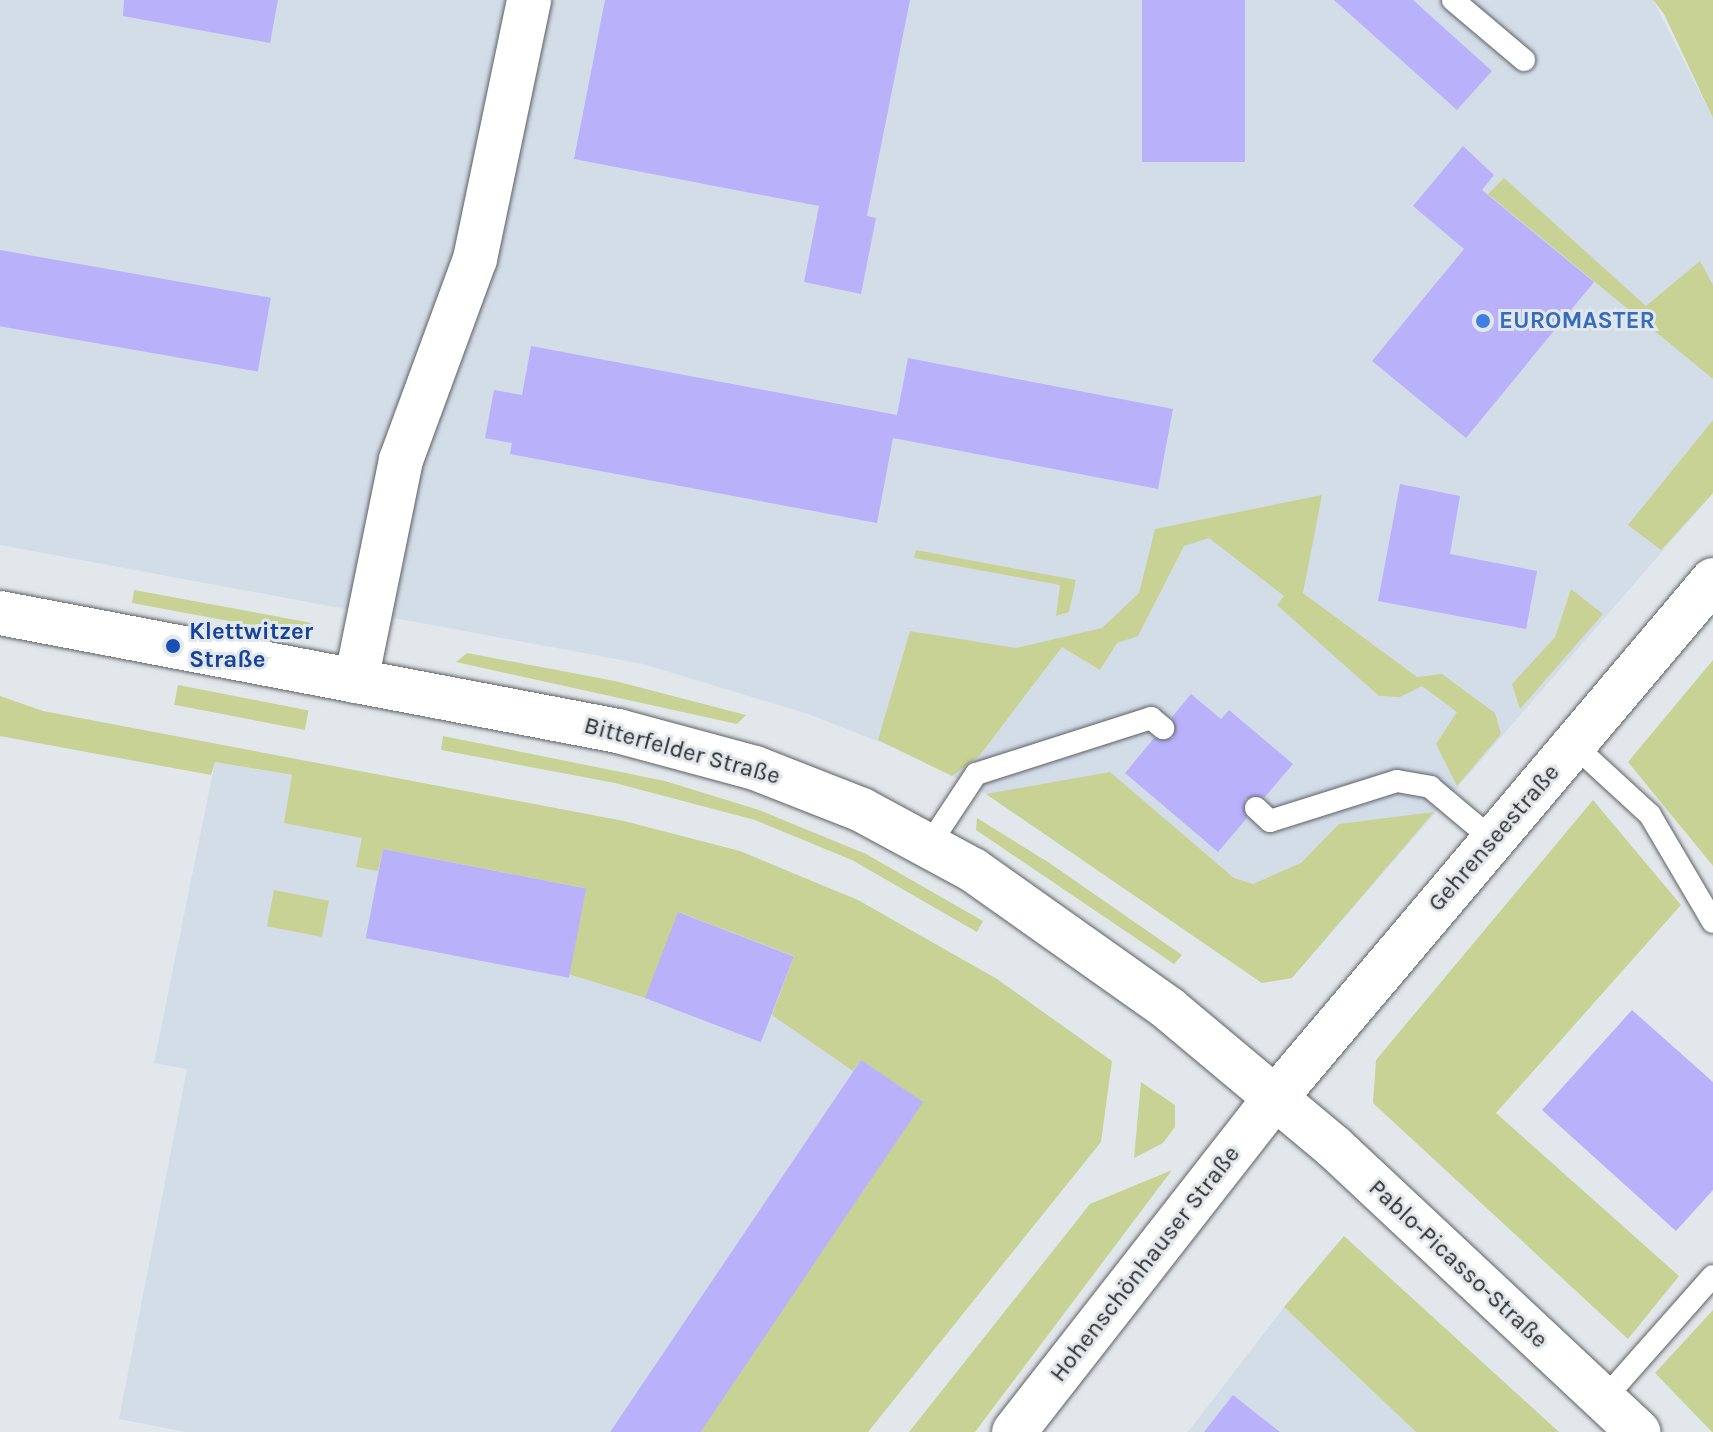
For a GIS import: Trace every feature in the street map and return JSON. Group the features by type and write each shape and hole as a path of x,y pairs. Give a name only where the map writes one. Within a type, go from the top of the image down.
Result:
{"main road":[{"path":"356,681 401,460 475,259 529,0"},
{"name":"Gehrenseestraße","path":"1276,1097 1713,580"},
{"name":"Bitterfelder Straße","path":"0,613 356,681 704,753 836,798 929,845 1169,1009 1276,1097"},
{"name":"Pablo-Picasso-Straße","path":"1276,1097 1639,1432"},
{"name":"Hohenschönhauser Straße","path":"1014,1432 1276,1097"}],"lane":[{"path":"1453,0 1524,60"},
{"path":"929,845 976,774 1151,718 1163,728"},
{"path":"1574,745 1650,815 1713,922"},
{"path":"1256,808 1270,821 1397,781 1430,787 1492,839"},
{"path":"1604,1399 1713,1276"}],"shaded area":[{"path":"0,0 1653,0 1713,118 1713,493 1292,978 1262,983 986,794 916,756 808,714 643,664 0,545"},
{"path":"215,762 626,834 898,971 947,1098 768,1432 186,1432 119,1419 187,1069 154,1063"},
{"path":"1284,1307 1416,1432 1188,1432"}],"green space":[{"path":"1653,0 1713,0 1713,118 1664,14"},
{"path":"1504,178 1646,306 1700,261 1713,285 1713,379 1488,194"},
{"path":"1713,420 1713,493 1661,550 1628,525"},
{"path":"1322,495 1303,593 1417,677 1442,674 1495,713 1501,734 1457,786 1436,744 1457,712 1422,686 1400,697 1379,696 1277,605 1284,596 1209,538 1184,546 1138,636 1117,643 1100,670 1062,647 980,755 952,776 878,740 910,631 1016,648 1102,628 1139,593 1155,529"},
{"path":"916,550 1076,580 1069,612 1056,616 1060,585 914,558"},
{"path":"1571,589 1603,614 1520,709 1512,684 1555,637"},
{"path":"134,590 315,625 283,631 132,603"},
{"path":"467,653 615,681 746,715 737,724 456,662"},
{"path":"1713,660 1713,866 1628,762"},
{"path":"178,685 309,710 305,730 174,705"},
{"path":"0,696 43,711 624,821 740,851 858,900 997,979 1112,1061 1101,1142 868,1432 695,1432 922,1103 861,1060 853,1071 772,1015 794,956 679,912 646,998 568,974 585,888 383,849 378,871 356,867 362,838 284,823 292,775 215,762 211,775 0,736"},
{"path":"443,736 665,781 759,810 866,854 983,921 977,932 852,860 755,820 615,783 441,750"},
{"path":"1110,772 1234,878 1253,884 1301,863 1339,824 1434,812 1292,978 1262,983 986,794"},
{"path":"1593,800 1681,905 1496,1113 1679,1276 1628,1339 1373,1103 1376,1060"},
{"path":"977,818 1048,862 1182,955 1174,964 976,830"},
{"path":"274,890 329,901 322,937 267,926"},
{"path":"1141,1082 1175,1105 1175,1127 1163,1143 1134,1158"},
{"path":"1172,1170 975,1432 909,1432 1090,1204"},
{"path":"1344,1236 1559,1432 1416,1432 1284,1307"},
{"path":"1713,1310 1713,1432 1712,1432 1655,1373"}],"building":[{"path":"124,0 278,0 270,43 123,16"},
{"path":"605,0 910,0 867,216 876,218 861,294 804,282 819,206 574,159"},
{"path":"1142,0 1245,0 1245,162 1142,162"},
{"path":"1334,0 1413,0 1492,71 1457,110"},
{"name":"EUROMASTER","path":"1463,146 1494,175 1482,190 1594,282 1466,438 1372,361 1464,249 1413,206"},
{"path":"0,250 271,298 258,372 0,326"},
{"path":"531,346 897,415 908,358 1173,409 1158,489 893,438 877,523 510,454 512,443 485,438 494,390 522,395"},
{"path":"1400,484 1460,496 1450,554 1537,571 1526,629 1378,601"},
{"path":"1191,694 1221,719 1229,710 1293,764 1265,797 1245,799 1247,818 1218,852 1125,773 1154,738 1173,738 1172,717"},
{"path":"383,849 586,888 569,978 366,938"},
{"path":"678,912 794,956 761,1042 645,998"},
{"path":"1632,1010 1713,1082 1713,1190 1676,1231 1542,1110"},
{"path":"861,1060 923,1102 701,1432 610,1432"},
{"path":"1233,1395 1280,1432 1204,1432"}],"place":[{"name":"EUROMASTER","path":"1483,321"},
{"name":"Klettwitzer Straße","path":"173,646"}]}
